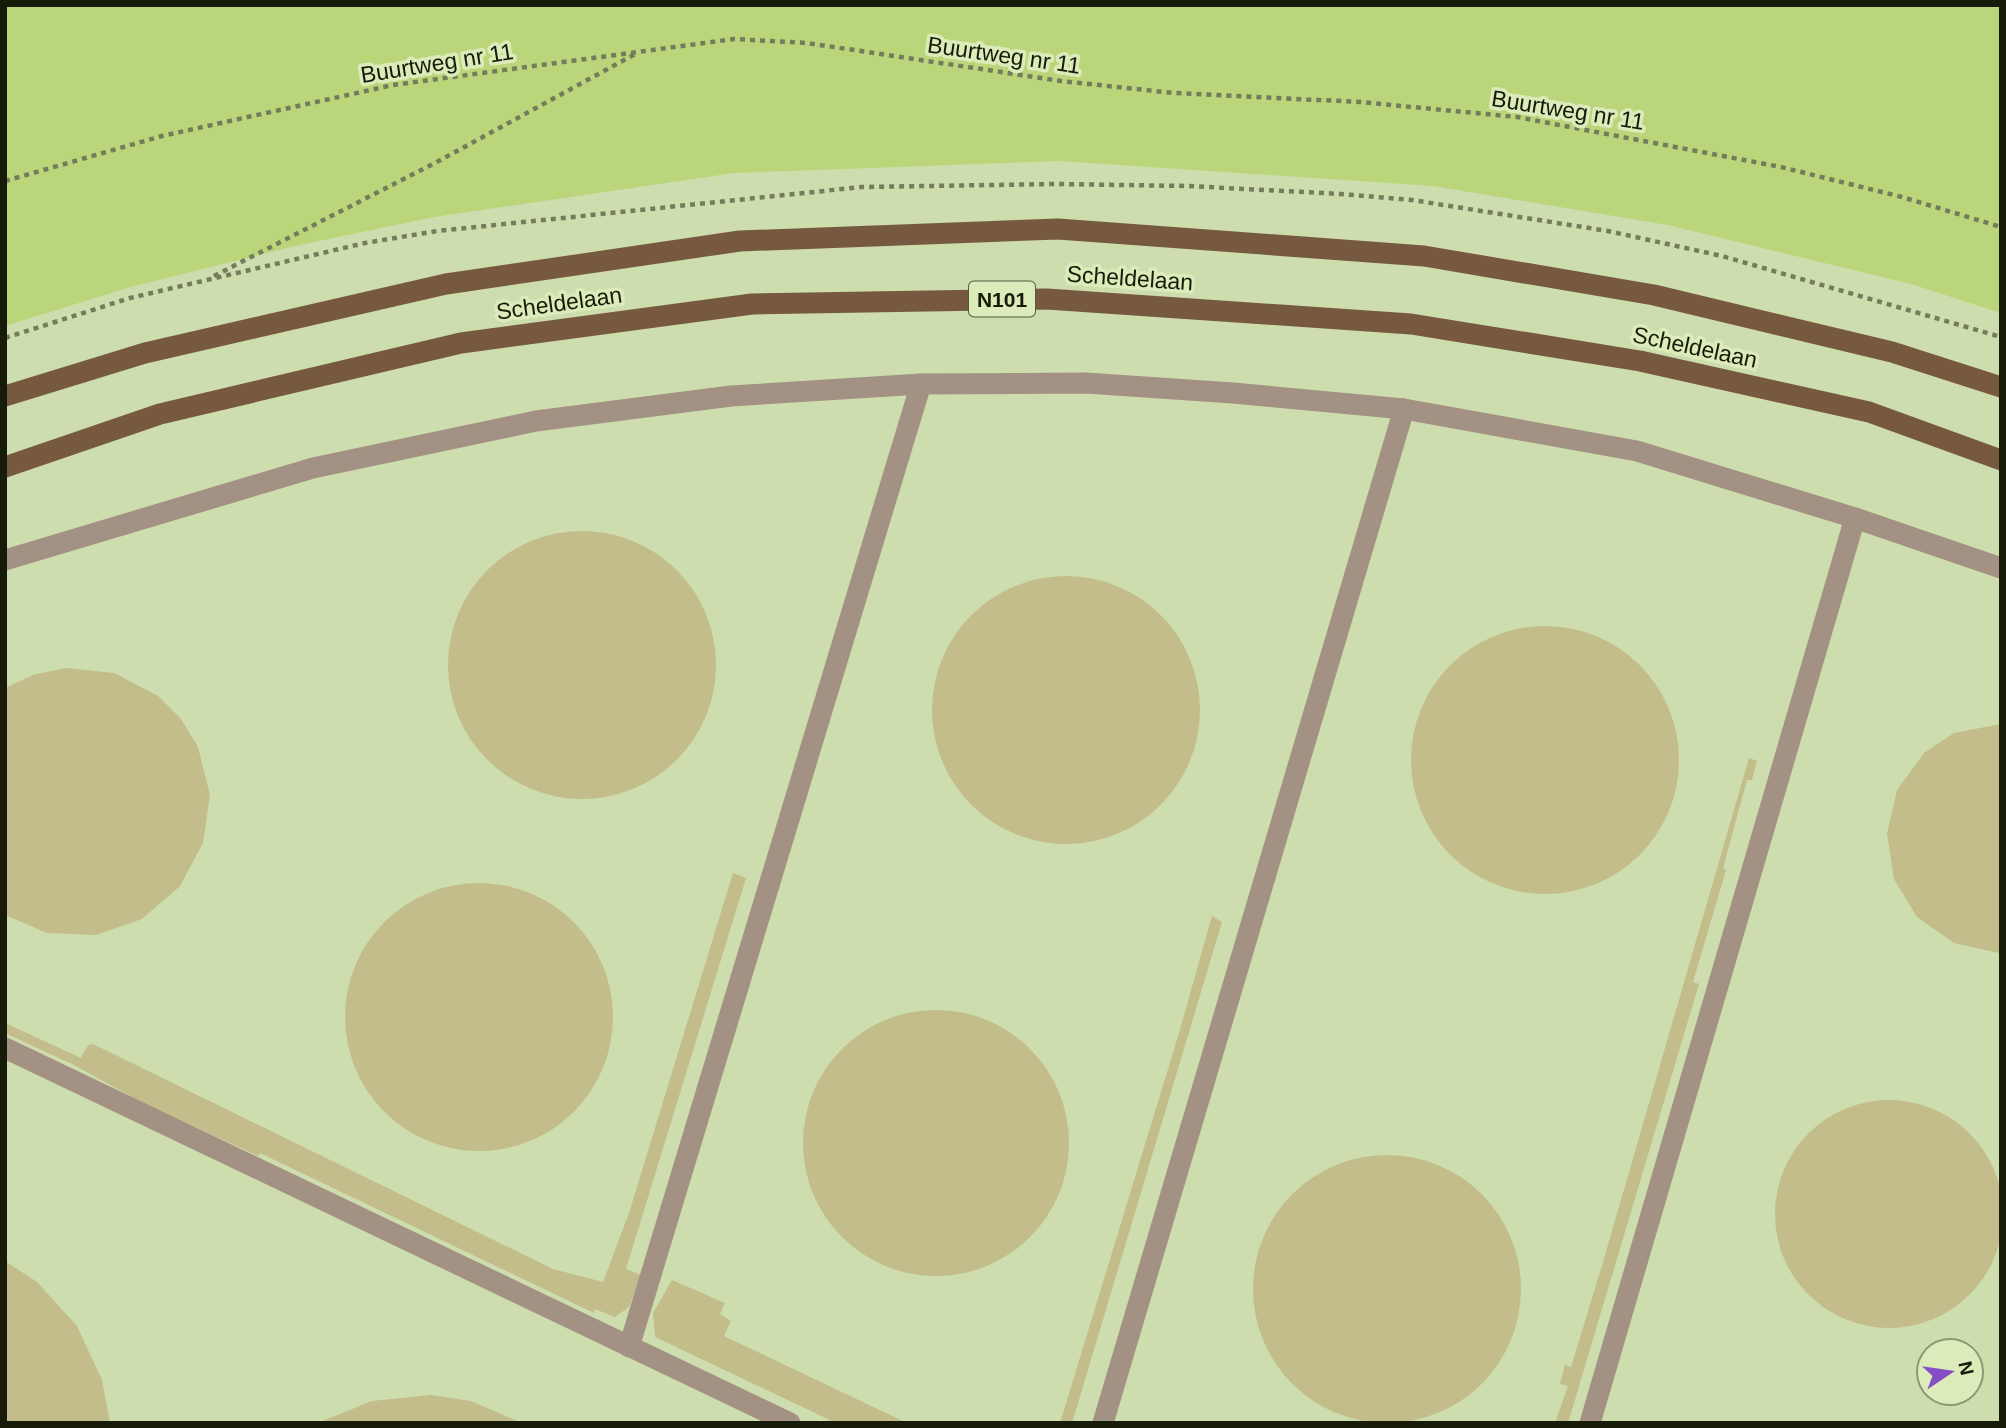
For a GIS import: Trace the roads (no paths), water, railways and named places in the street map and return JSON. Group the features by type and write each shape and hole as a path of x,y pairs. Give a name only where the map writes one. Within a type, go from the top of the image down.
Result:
{"main road":[{"name":"Scheldelaan","path":"5,397 145,354 446,284 740,242 1058,229 1424,256 1627,290 1892,352 2001,387"},
{"name":"Scheldelaan","path":"5,467 160,414 461,343 752,304 1046,299 1410,324 1640,361 1869,412 2001,460"}],"lane":[{"path":"5,560 313,468 536,421 730,396 921,384 1086,383 1404,409 1637,451 1855,518 2001,568"},
{"path":"629,1347 921,384"},
{"path":"1103,1423 1404,409"},
{"path":"1590,1423 1855,518"},
{"path":"5,1048 790,1423"}]}
